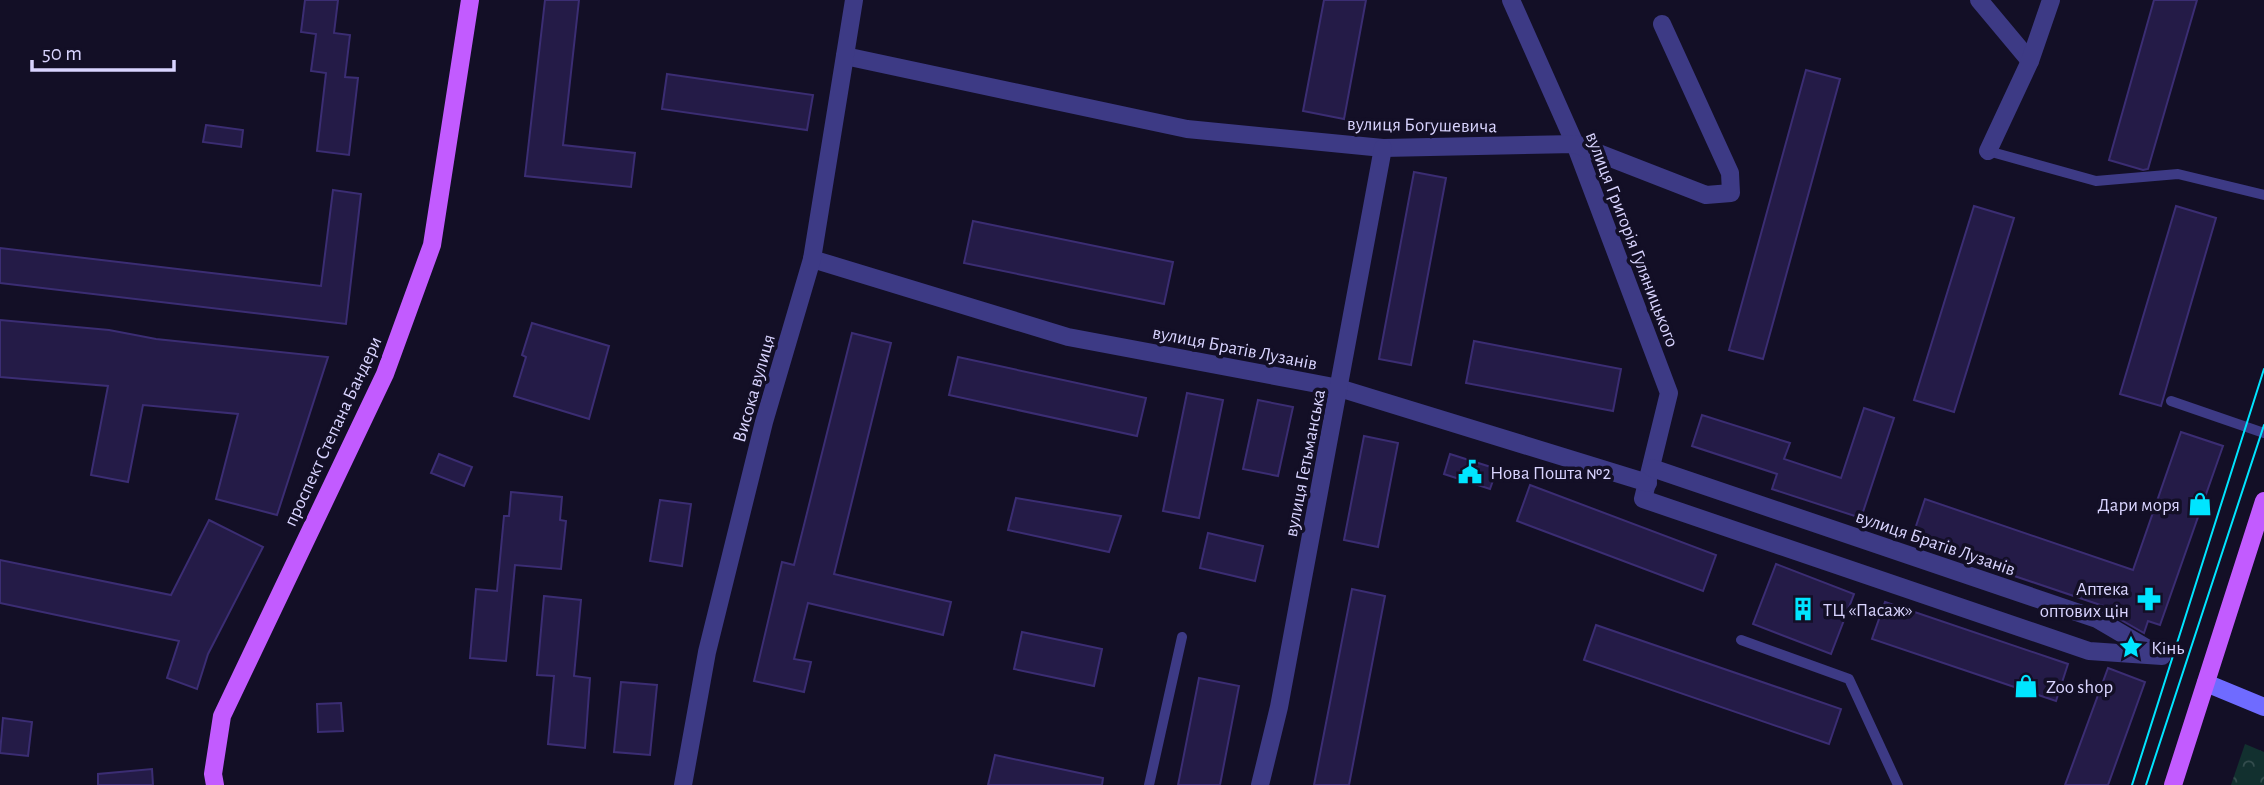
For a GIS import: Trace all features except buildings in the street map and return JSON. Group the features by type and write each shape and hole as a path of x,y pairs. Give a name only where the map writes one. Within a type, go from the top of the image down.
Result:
{"main road":[{"name":"проспект Степана Бандери","path":"215,785 213,774 222,716 385,374 432,245 470,0"},
{"path":"2173,785 2264,501"},
{"path":"2206,683 2264,707"}],"street":[{"name":"Висока вулиця","path":"683,785 710,638 764,422 812,259 854,0"},
{"name":"вулиця Григорія Гуляницького","path":"1511,0 1575,145 1669,393 1648,483"},
{"path":"1979,0 2030,61"},
{"path":"1989,151 2030,61 2051,0"},
{"name":"вулиця Богушевича","path":"845,56 1187,129 1383,148 1575,145 1706,195 1731,193 1730,173 1662,24"},
{"name":"вулиця Гетьманська","path":"1260,785 1279,707 1383,148"},
{"name":"вулиця Братів Лузанів","path":"812,259 1068,337 1339,388 2098,619 2162,656 2089,650 1648,483"}],"lane":[{"path":"1989,151 2096,181 2178,174 2264,195"},
{"path":"2171,401 2264,433"},
{"path":"1149,785 1182,637"},
{"path":"1741,640 1849,679 1898,785"}],"green space":[{"path":"2245,744 2264,752 2264,785 2231,785"}],"tram line":[{"path":"2132,785 2264,369"},
{"path":"2146,785 2264,425"}],"place":[{"name":"Нова Пошта №2","path":"1470,472"},
{"name":"Дари моря","path":"2200,504"},
{"name":"Аптека оптових цін","path":"2149,599"},
{"name":"ТЦ «Пасаж»","path":"1803,609"},
{"name":"Кінь","path":"2131,647"},
{"name":"Zoo shop","path":"2026,686"}]}
